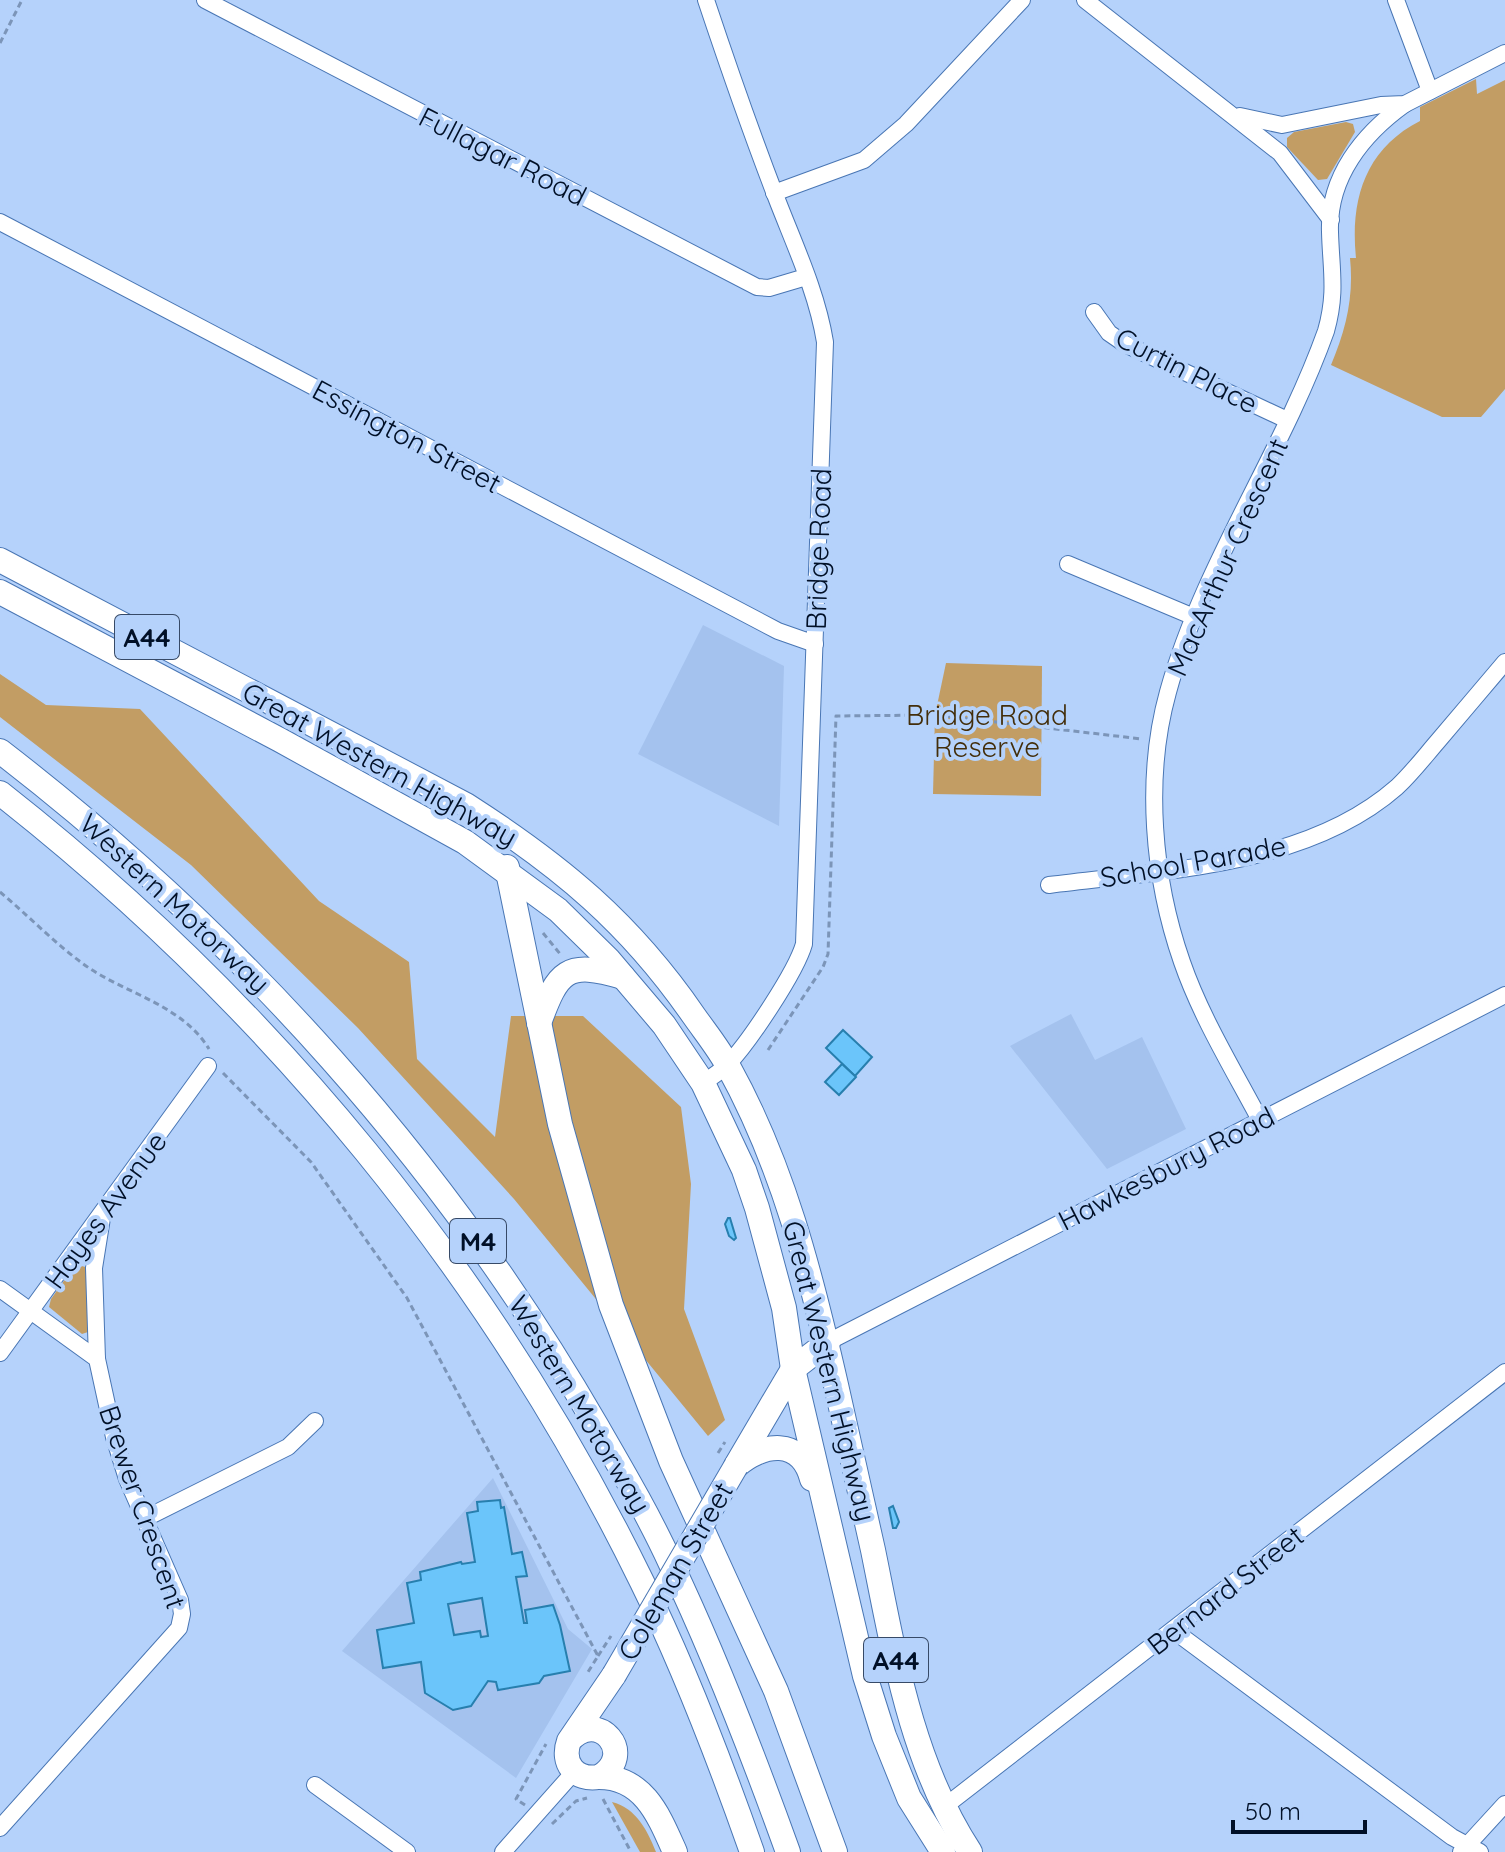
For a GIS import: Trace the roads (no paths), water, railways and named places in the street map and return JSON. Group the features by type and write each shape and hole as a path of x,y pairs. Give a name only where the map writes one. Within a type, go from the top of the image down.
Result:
{"highway":[{"name":"Great Western Highway","path":"0,560 404,771 499,826 572,879 658,967 728,1065 790,1207 828,1342 902,1687 919,1747 944,1807 970,1852"},
{"name":"Great Western Highway","path":"0,592 433,823 510,873 555,908 591,942 664,1025 703,1083 744,1170 757,1208 784,1308 793,1369 865,1676 884,1736 909,1798 943,1852"},
{"name":"Western Motorway","path":"0,751 118,846 249,969 392,1128 481,1246 548,1344 671,1562 716,1664 788,1852"},
{"path":"404,771 420,787 482,832 497,848 510,873 560,1124 611,1305 671,1461 776,1691 835,1852"},
{"name":"Western Motorway","path":"0,793 159,927 250,1018 343,1122 445,1254 542,1400 641,1581 692,1695 752,1852"},
{"path":"538,1025 552,988 575,969 596,969 623,977"},
{"name":"Coleman Street","path":"560,1738 614,1675 793,1369 828,1342"},
{"name":"Coleman Street","path":"736,1466 767,1449 783,1448 795,1452 807,1463 818,1509 832,1535"},
{"name":"Coleman Street","path":"613,1743 610,1713 614,1675"},
{"path":"591,1729 604,1733 613,1743 612,1767 596,1790 590,1778 574,1772 560,1738 591,1729"},
{"path":"596,1790 615,1777 643,1795 655,1811 675,1852"}],"street":[{"name":"Fullagar Road","path":"205,0 757,287 769,288 806,277"},
{"name":"Bridge Road","path":"703,1083 728,1065 795,967 804,944 825,342 806,277 738,98 706,0"},
{"path":"774,193 864,160 888,142 1022,0"},
{"path":"1085,0 1234,115 1290,163 1331,220"},
{"path":"1396,0 1430,91"},
{"path":"1234,115 1282,125 1381,105 1405,104 1505,53"},
{"name":"MacArthur Crescent","path":"1260,1120 1199,1003 1182,963 1168,914 1156,826 1158,741 1167,695 1194,617 1322,343 1330,317 1335,278 1331,220 1339,181 1372,129 1405,104"},
{"name":"Essington Street","path":"0,222 778,631 815,644"},
{"name":"Curtin Place","path":"1094,312 1109,333 1125,344 1287,420"},
{"path":"1068,564 1194,617"},
{"path":"101,645 114,619"},
{"name":"School Parade","path":"1049,885 1264,854 1327,831 1357,814 1405,779 1505,662"},
{"name":"Hawkesbury Road","path":"828,1342 1505,995"},
{"name":"Hayes Avenue","path":"0,1353 214,1063"},
{"name":"Brewer Crescent","path":"0,1828 179,1628 182,1614 180,1600 127,1479 114,1437 97,1359 94,1268 104,1213"},
{"path":"0,1289 97,1359"},
{"name":"Bernard Street","path":"944,1807 1505,1372"},
{"path":"144,1519 288,1447 315,1421"},
{"path":"1173,1630 1470,1850 1505,1804"},
{"path":"503,1852 574,1772"},
{"path":"315,1785 407,1852"}],"park label":[{"name":"Bridge Road Reserve","path":"987,730"}]}
